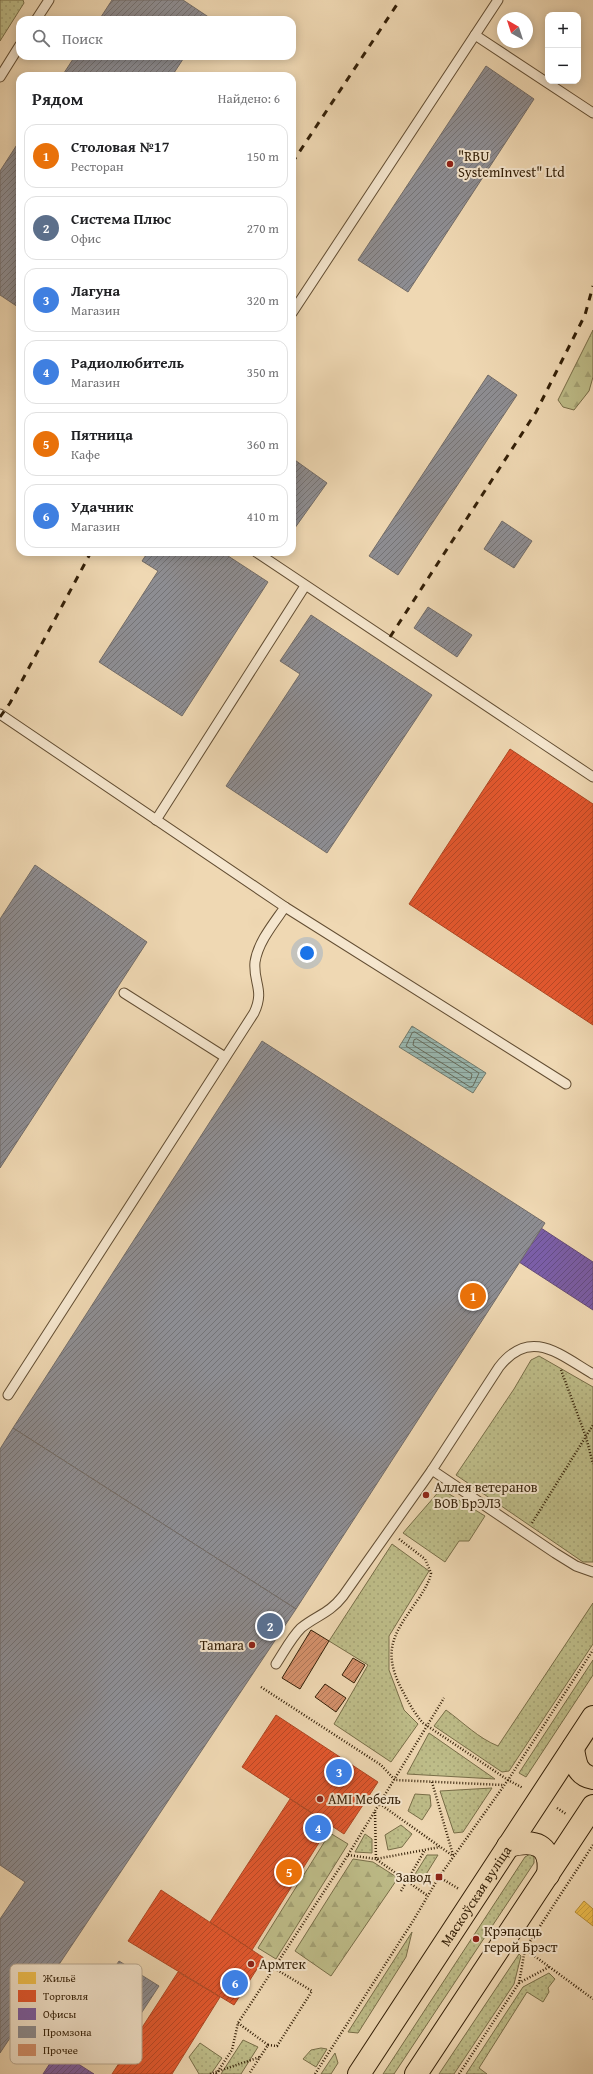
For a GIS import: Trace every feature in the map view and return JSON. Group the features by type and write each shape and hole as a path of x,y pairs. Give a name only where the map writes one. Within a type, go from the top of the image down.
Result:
{"main road":[{"name":"Маскоўская вуліца","path":"359,2074 593,1718"},
{"path":"573,1748 575,1764 580,1773 593,1778"},
{"path":"416,2074 593,1806"},
{"path":"508,1846 524,1842 534,1843 543,1849 549,1860 548,1875"}],"lane":[{"path":"39,16 49,0"},
{"path":"296,307 498,0"},
{"path":"475,35 593,113"},
{"path":"0,77 16,52"},
{"path":"262,556 305,586 453,682 593,777"},
{"path":"156,820 305,586"},
{"path":"0,714 285,907 566,1084"},
{"path":"8,1395 257,1006 259,987 255,970 255,960 263,941 285,907"},
{"path":"124,993 225,1057"},
{"path":"276,1664 297,1632 306,1624 332,1609 343,1596 432,1470 505,1359 520,1348 529,1345 538,1346 554,1351 593,1374"},
{"path":"432,1470 525,1534 576,1566 593,1572"}],"path":[{"path":"554,1351 586,1437 593,1464"},
{"path":"525,1534 593,1425"},
{"path":"398,1538 425,1559 431,1573 428,1584 394,1636 391,1652 392,1664 398,1681 412,1710 426,1726 508,1780"},
{"path":"315,2074 453,1856 508,1780 593,1650"},
{"path":"261,1687 381,1765 395,1780 504,1785"},
{"path":"217,2073 232,2050 238,2023 348,1855 444,1698"},
{"path":"432,1782 453,1856"},
{"path":"380,1804 453,1856"},
{"path":"375,1812 376,1859"},
{"path":"459,2074 519,1983 525,1949 593,1844"},
{"path":"348,1855 376,1859 440,1847"},
{"path":"401,1890 426,1850"},
{"path":"376,1859 428,1896"},
{"path":"525,1949 593,1999"},
{"path":"519,1983 549,1967"},
{"path":"238,2023 268,2045 277,2046 312,1991 274,1968"},
{"path":"249,2074 268,2045"},
{"path":"210,2074 217,2073 260,2057"}],"green space":[{"path":"0,0 23,0 24,3 0,41"},
{"path":"593,330 593,377 589,391 574,410 563,407 558,400"},
{"path":"539,1356 593,1387 593,1562 583,1562 456,1475 514,1389 531,1360"},
{"path":"441,1489 485,1516 469,1541 459,1541 445,1562 403,1533"},
{"path":"392,1544 429,1571 389,1636 389,1670 404,1710 418,1724 391,1762 334,1724 368,1665 329,1641"},
{"path":"593,1603 593,1644 509,1771 502,1772 434,1726 446,1710 478,1735 498,1746"},
{"path":"593,1660 593,1675 526,1777 519,1773"},
{"path":"429,1733 495,1779 407,1774"},
{"path":"492,1788 463,1832 454,1833 440,1791"},
{"path":"415,1794 430,1795 431,1806 422,1820 408,1811"},
{"path":"401,1825 412,1834 402,1847 388,1850 385,1835"},
{"path":"330,1833 348,1844 276,1959 258,1948"},
{"path":"365,1834 372,1839 372,1853 355,1852"},
{"path":"530,1854 534,1857 534,1863 394,2074 383,2074 525,1857"},
{"path":"427,1855 438,1855 420,1884 412,1879"},
{"path":"353,1859 373,1862 398,1878 331,1976 295,1951"},
{"path":"412,1932 406,1957 358,2033 348,2032"},
{"path":"519,1954 521,1956 514,1984 454,2074 439,2074"},
{"path":"549,1973 555,1979 548,1988 549,1992 543,2002 527,1992 479,2068 487,2074 466,2074 523,1987"},
{"path":"243,2040 258,2047 241,2074 221,2074"},
{"path":"200,2043 222,2058 211,2074 199,2074 189,2057"},
{"path":"321,2048 327,2049 316,2067 303,2059 311,2050"},
{"path":"335,2053 338,2063 331,2074 321,2074"}],"water":[{"path":"412,1026 486,1073 473,1093 399,1047"}],"building: Жильё":[{"path":"584,1901 593,1909 593,1926 575,1912"}],"building: Торговля":[{"path":"510,749 593,804 593,1025 409,904"},
{"path":"276,1715 378,1782 344,1834 242,1767"},
{"path":"290,1799 330,1825 252,1950 210,1922"},
{"path":"161,1890 264,1958 234,2005 128,1941"},
{"path":"178,1972 220,1997 172,2074 112,2074 118,2064 142,2064 142,2028"}],"building: Офисы":[{"path":"541,1228 593,1262 593,1310 519,1262"},
{"path":"50,2064 78,2064 94,2074 43,2074"}],"building: Промзона":[{"path":"112,0 183,0 207,16 102,16"},
{"path":"72,60 182,60 175,72 65,72"},
{"path":"486,66 534,99 408,292 358,260"},
{"path":"16,146 16,306 0,295 0,171"},
{"path":"488,375 517,395 398,575 369,556"},
{"path":"296,461 327,483 296,526"},
{"path":"502,521 532,541 514,568 484,549"},
{"path":"145,556 228,556 268,582 182,716 99,662 158,571 142,561"},
{"path":"428,607 472,635 457,657 414,628"},
{"path":"311,615 432,695 327,853 226,786 300,674 280,661"},
{"path":"35,865 147,942 0,1168 0,919"},
{"path":"262,1041 545,1223 296,1609 13,1428"},
{"path":"13,1428 296,1609 59,1964 10,1964 10,2038 0,2053 0,1919 25,1882 0,1865 0,1449"},
{"path":"119,1961 124,1964 117,1964"},
{"path":"142,1975 159,1986 142,2012"}],"building: Прочее":[{"path":"311,1630 329,1641 300,1689 282,1678"},
{"path":"353,1658 365,1665 354,1683 342,1675"},
{"path":"325,1684 346,1698 336,1712 315,1697"}],"railway":[{"path":"296,157 400,0"},
{"path":"390,637 536,412 585,315 593,286"},
{"path":"0,717 10,703 89,556"}],"place":[{"name":"\"RBU SystemInvest\" Ltd","path":"450,164"},
{"name":"Столовая №17","path":"473,1296"},
{"name":"Аллея ветеранов ВОВ БрЭЛЗ","path":"426,1495"},
{"name":"Система Плюс","path":"270,1626"},
{"name":"Tamara","path":"252,1645"},
{"name":"Лагуна","path":"339,1772"},
{"name":"AMI Мебель","path":"320,1799"},
{"name":"Радиолюбитель","path":"318,1828"},
{"name":"Пятница","path":"289,1872"},
{"name":"Завод","path":"439,1877"},
{"name":"Крэпасць герой Брэст","path":"476,1939"},
{"name":"Армтек","path":"251,1964"},
{"name":"Удачник","path":"235,1983"}]}
